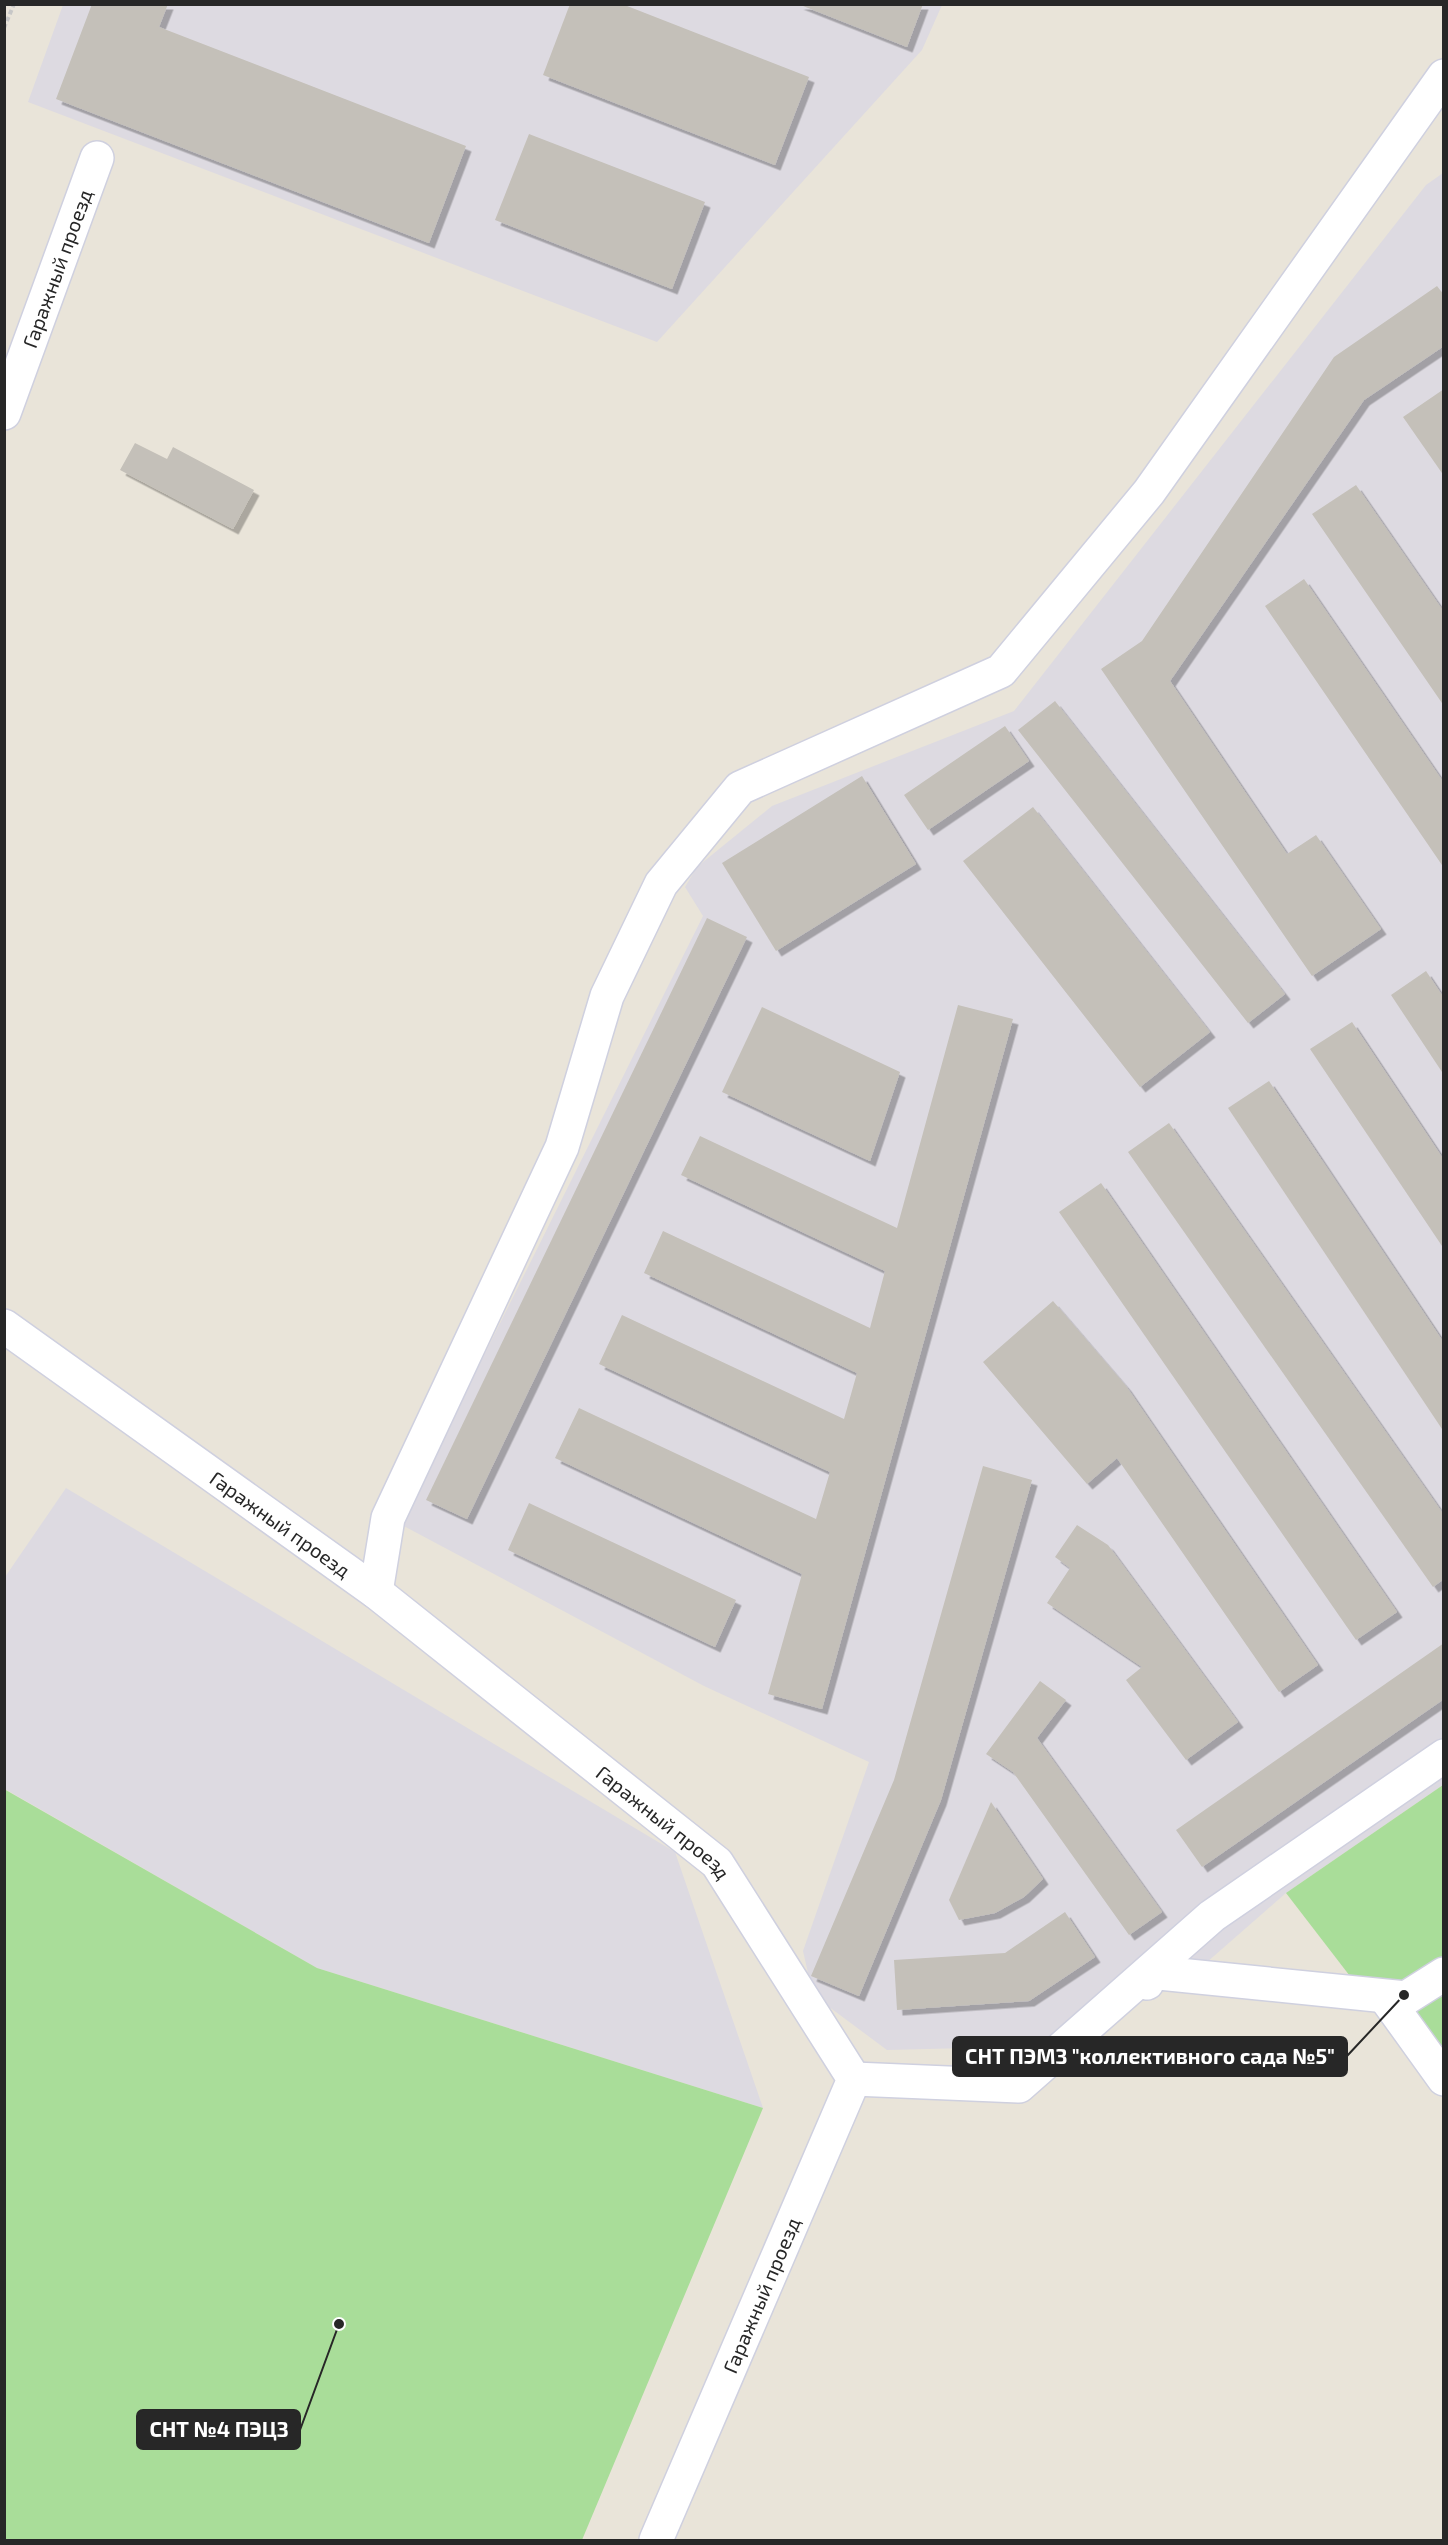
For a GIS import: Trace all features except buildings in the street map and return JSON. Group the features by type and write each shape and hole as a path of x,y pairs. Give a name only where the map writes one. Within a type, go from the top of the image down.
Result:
{"street":[{"path":"376,1592 388,1518 562,1147 607,996 661,884 740,788 1001,672 1149,492 1443,76"},
{"name":"Гаражный проезд","path":"4,413 97,158"},
{"name":"Гаражный проезд","path":"4,1326 376,1592 717,1863 854,2079 656,2541"},
{"path":"854,2079 1019,2086 1146,1984 1212,1916 1443,1756"},
{"path":"1146,1984 1406,1998 1443,1974"},
{"path":"1385,1997 1443,2079"}],"path":[{"path":"4,28 14,4"}],"shaded area":[{"path":"63,5 942,5 922,50 657,342 28,102"},
{"path":"1443,173 1443,1785 1286,1893 1198,1970 1046,2046 887,2050 813,1995 803,1951 869,1762 704,1686 400,1524 703,916 685,887 697,867 772,806 1014,711 1426,185"},
{"path":"66,1488 675,1852 763,2108 317,1968 5,1789 5,1577"}],"green space":[{"path":"1443,1785 1443,2097 1286,1893"},
{"path":"4,1789 317,1968 763,2108 582,2540 5,2540"}],"place":[{"name":"СНТ ПЭМЗ \"коллективного сада №5\"","path":"1404,1995"},
{"name":"СНТ №4 ПЭЦЗ","path":"339,2324"}]}
